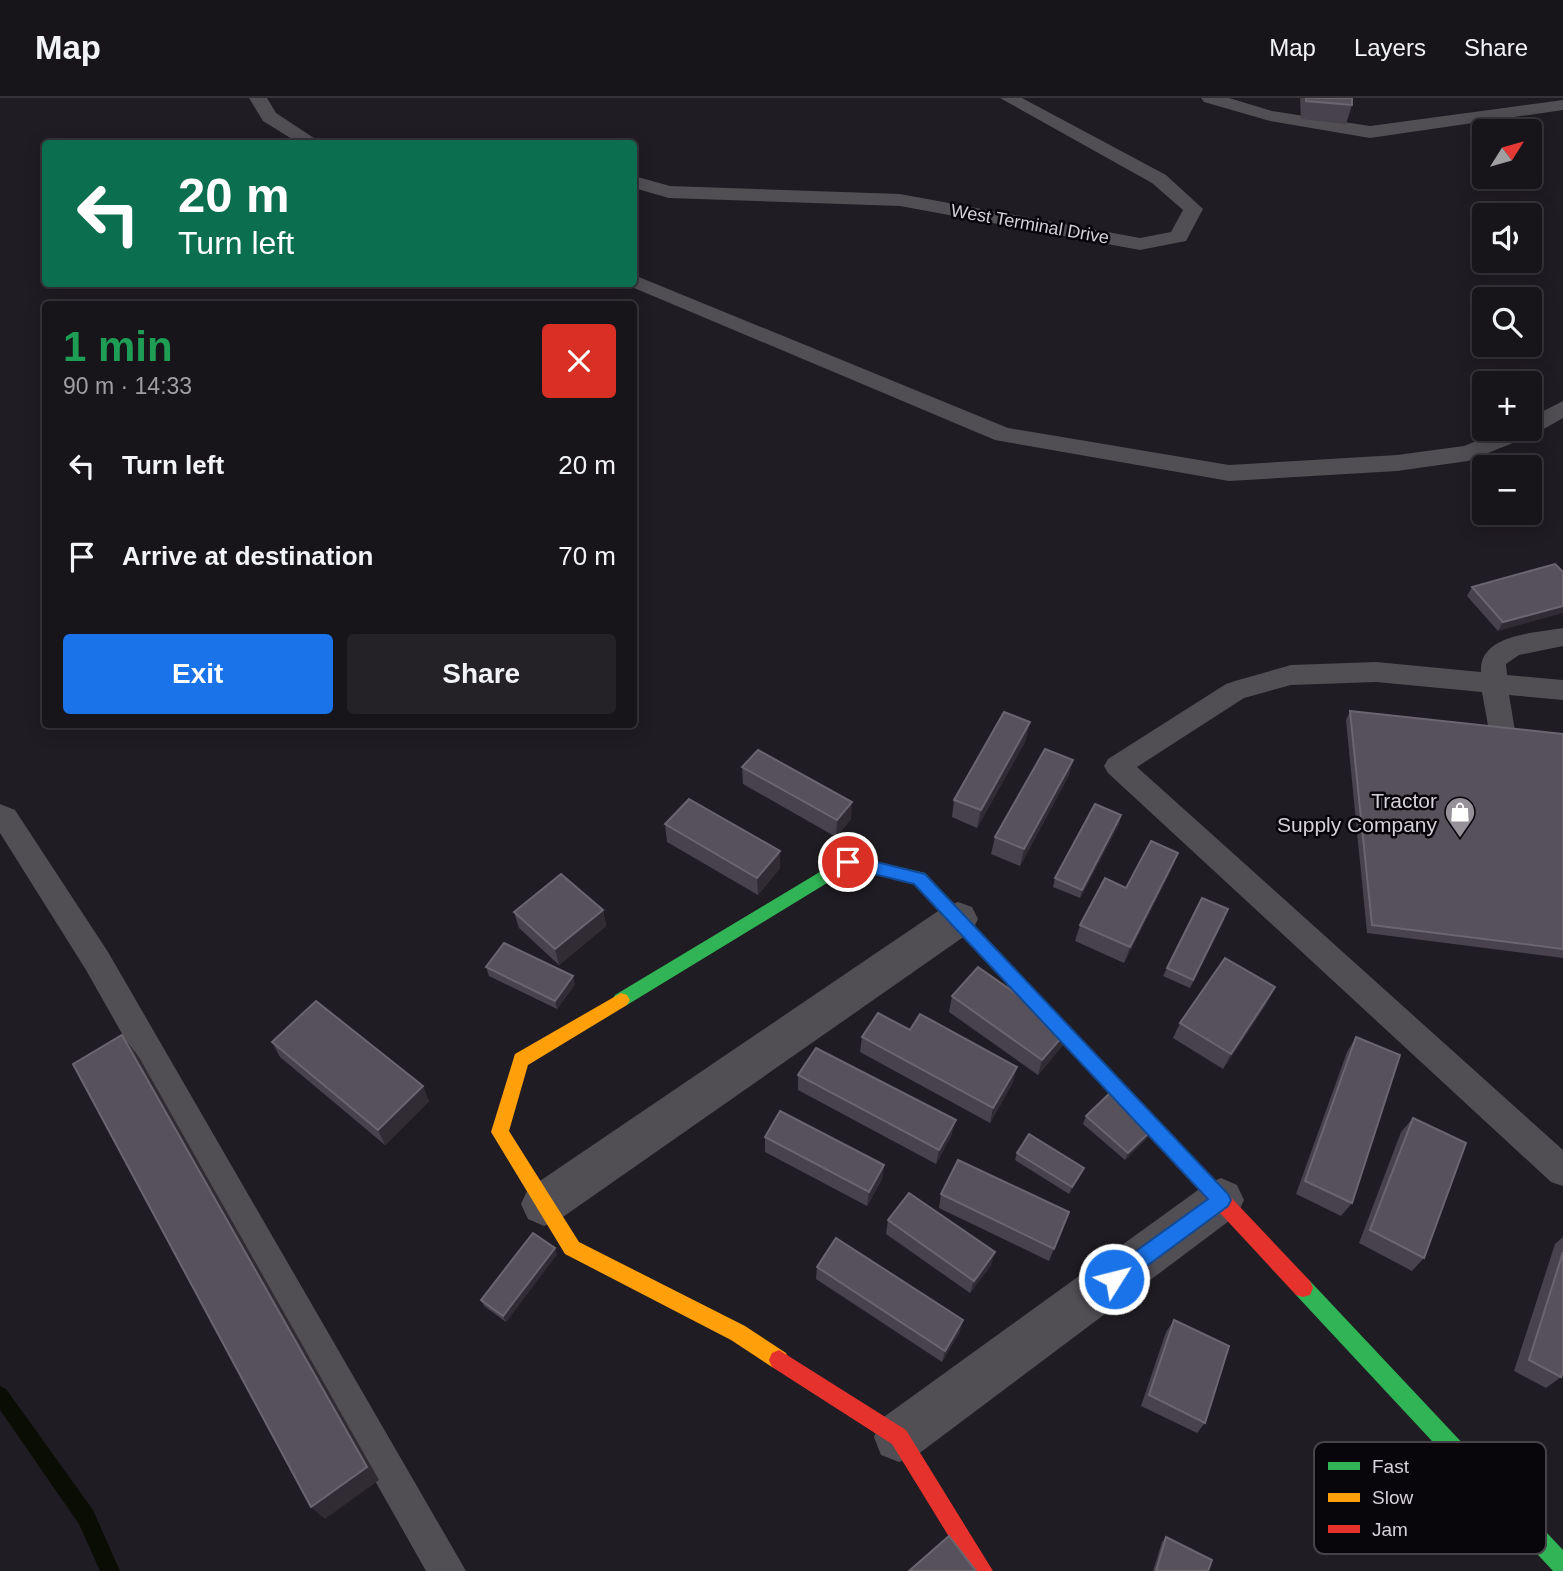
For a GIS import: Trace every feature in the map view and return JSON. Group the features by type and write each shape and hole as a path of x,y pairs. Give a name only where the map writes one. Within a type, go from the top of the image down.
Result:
{"street":[{"path":"982,1571 900,1437 738,1333 572,1248 499,1132 521,1060 848,862 919,878 1447,1442"},
{"path":"544,1204 958,919"},
{"path":"900,1437 1221,1200"},
{"path":"1546,1548 1563,1566"}],"lane":[{"path":"258,98 270,117 307,140"},
{"name":"West Terminal Drive","path":"637,183 669,192 900,200 1140,244 1179,237 1194,209 1159,179 1009,98"},
{"path":"1210,98 1270,116 1370,132 1563,105"},
{"path":"637,282 1003,435 1229,473 1409,461 1468,453 1497,441"},
{"path":"1542,420 1563,408"},
{"path":"1502,732 1493,660 1512,647 1563,637"},
{"path":"1563,690 1376,672 1291,675 1235,691 1118,766 1563,1171"},
{"path":"0,814 97,961 447,1571"}],"building":[{"path":"1306,98 1352,98 1352,105 1306,101"},
{"path":"1555,564 1563,572 1563,606 1503,622 1472,587"},
{"name":"Tractor Supply Company","path":"1350,711 1563,734 1563,949 1372,925"},
{"path":"1004,712 1030,722 981,810 954,800"},
{"path":"1045,749 1073,760 1024,849 995,837"},
{"path":"758,750 852,802 837,820 742,767"},
{"path":"689,799 780,851 757,878 665,824"},
{"path":"1095,804 1121,815 1082,890 1055,878"},
{"path":"1151,841 1178,853 1130,947 1080,925 1105,878 1126,888"},
{"path":"561,874 603,910 555,949 514,912"},
{"path":"1202,898 1228,909 1193,980 1167,968"},
{"path":"504,943 573,976 555,1001 486,967"},
{"path":"1225,958 1275,987 1231,1054 1180,1023"},
{"path":"978,967 1068,1030 1042,1060 952,996"},
{"path":"316,1001 423,1086 378,1130 272,1042"},
{"path":"878,1013 910,1030 920,1014 1017,1067 993,1108 862,1037"},
{"path":"122,1035 367,1467 311,1507 73,1064"},
{"path":"1356,1037 1400,1055 1352,1203 1305,1181"},
{"path":"816,1048 956,1120 939,1150 798,1075"},
{"path":"1114,1089 1157,1125 1128,1153 1086,1116"},
{"path":"780,1111 884,1165 869,1192 765,1137"},
{"path":"1413,1118 1466,1143 1424,1258 1370,1230"},
{"path":"1029,1134 1084,1168 1072,1187 1017,1153"},
{"path":"958,1160 1069,1212 1054,1249 941,1194"},
{"path":"909,1193 995,1252 974,1281 888,1220"},
{"path":"533,1233 555,1248 503,1316 481,1300"},
{"path":"836,1238 963,1320 945,1351 817,1267"},
{"path":"1563,1252 1563,1372 1561,1377 1529,1360"},
{"path":"1174,1320 1229,1346 1205,1423 1149,1395"},
{"path":"949,1536 976,1571 909,1571"},
{"path":"1166,1537 1212,1560 1208,1571 1156,1571"}],"waterway":[{"path":"0,1395 86,1517 110,1571"}],"traffic: fast":[{"path":"621,1000 848,862 919,878 1036,1003"},
{"path":"1303,1288 1447,1442"},
{"path":"1546,1548 1563,1566"}],"traffic: slow":[{"path":"621,1000 521,1060 500,1132 572,1248 738,1333 779,1360"}],"traffic: jam":[{"path":"1036,1003 1303,1288"},
{"path":"779,1360 899,1437 982,1571"}],"place":[{"name":"Tractor Supply Company","path":"1460,839"}],"route":[{"path":"848,862 919,878 1221,1200 1114,1279"}]}
